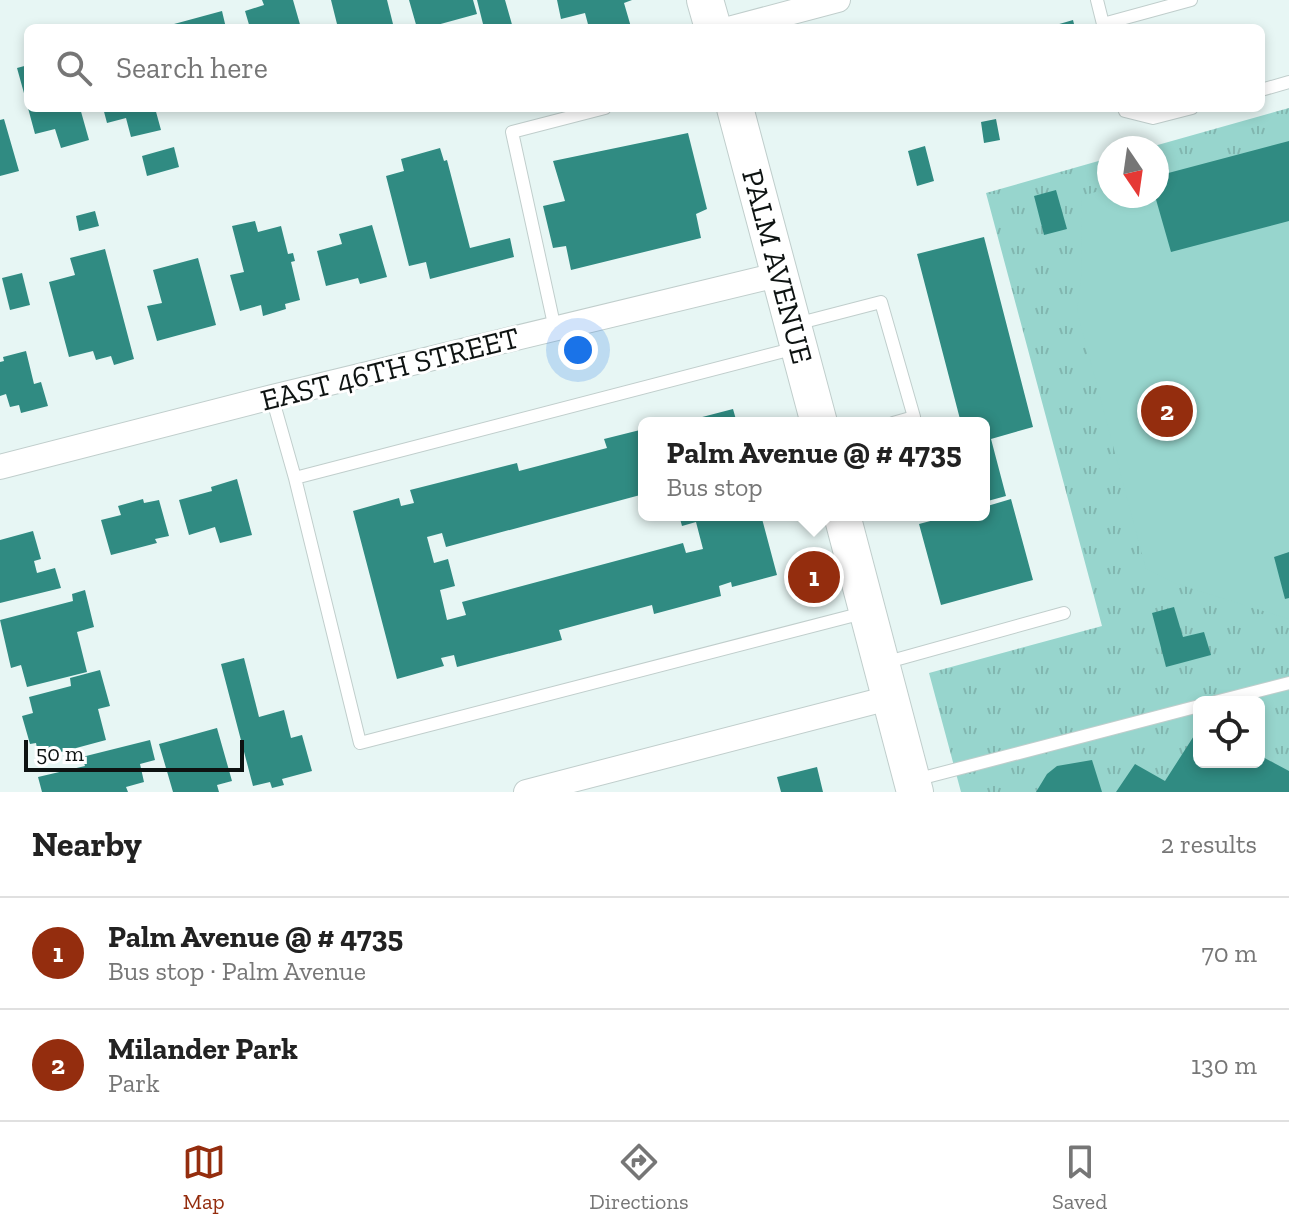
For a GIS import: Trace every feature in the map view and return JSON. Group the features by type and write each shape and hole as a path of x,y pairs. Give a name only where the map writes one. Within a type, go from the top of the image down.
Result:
{"main road":[{"path":"705,0 712,24"},
{"name":"PALM AVENUE","path":"736,112 817,417"},
{"path":"843,521 914,786"}],"street":[{"path":"747,24 838,0"},
{"name":"EAST 46TH STREET","path":"0,467 272,397 781,274"},
{"path":"526,792 885,681"}],"lane":[{"path":"1097,0 1103,24"},
{"path":"1110,24 1191,0"},
{"path":"1265,89 1289,82"},
{"path":"555,329 512,132 590,112"},
{"path":"1129,112 1153,118 1176,112"},
{"path":"295,478 755,359 797,336 881,302 914,417"},
{"path":"272,397 360,743 866,612"},
{"path":"885,681 1064,613"},
{"path":"1238,696 1289,683"},
{"path":"914,786 1193,708"}],"green space":[{"path":"1289,108 1289,792 961,792 929,673 1102,626 986,193 1097,161 1097,208 1169,208 1169,142"},
{"path":"1289,141 1289,619 1174,583 1146,569 1077,311 1081,278 1082,196 1097,192 1097,208 1169,208 1169,173"}],"building":[{"path":"262,0 293,0 300,24 249,24 245,11 264,5"},
{"path":"331,0 387,0 393,24 337,24"},
{"path":"409,0 473,0 477,14 441,24 416,24"},
{"path":"477,0 505,0 512,24 483,24"},
{"path":"557,0 632,0 624,3 630,24 588,24 585,13 561,19"},
{"path":"222,11 225,24 174,24"},
{"path":"24,66 24,93 17,68"},
{"path":"29,112 81,112 89,140 61,148 55,129 35,134"},
{"path":"104,112 156,112 161,130 131,137 126,118 107,123"},
{"path":"4,119 19,171 0,176 0,120"},
{"path":"996,119 1000,140 984,143 981,122"},
{"path":"688,133 707,209 696,214 701,238 571,270 566,246 553,248 543,206 565,201 553,161"},
{"path":"1289,141 1289,221 1171,252 1158,208 1169,208 1169,173"},
{"path":"925,146 934,181 917,186 908,151"},
{"path":"174,147 179,167 147,176 142,156"},
{"path":"440,148 444,161 447,160 470,248 510,238 514,257 430,279 426,262 409,266 386,176 404,171 401,159"},
{"path":"1056,190 1067,229 1044,235 1034,196"},
{"path":"95,211 99,226 79,231 76,216"},
{"path":"255,221 258,232 281,226 288,254 293,253 295,261 291,262 300,300 285,304 286,309 263,316 261,305 240,311 230,275 244,272 232,226"},
{"path":"372,225 387,277 360,284 358,278 326,286 317,251 342,244 339,234"},
{"path":"984,237 1033,427 991,439 1006,496 990,500 990,417 959,417 917,254"},
{"path":"105,249 134,359 114,365 111,356 96,360 93,351 69,357 49,282 75,275 70,258"},
{"path":"198,258 216,325 157,341 147,306 162,303 153,270"},
{"path":"22,273 30,305 10,310 2,278"},
{"path":"26,351 34,384 41,382 48,406 21,413 19,405 10,407 6,394 0,396 0,362 4,361 3,357"},
{"path":"733,409 735,417 702,417"},
{"path":"638,430 638,496 446,547 442,533 427,537 434,563 448,559 455,586 440,590 447,620 466,615 462,602 683,543 686,553 703,549 696,522 682,526 681,521 763,521 777,575 732,587 731,582 719,586 721,596 654,614 652,605 559,630 562,640 457,667 454,655 441,658 444,666 397,679 353,511 399,498 401,506 414,503 410,490 517,463 519,471 607,448 604,439"},
{"path":"237,479 252,535 220,543 215,527 189,535 179,500 212,491 211,487"},
{"path":"143,499 144,503 159,500 169,536 155,539 157,543 111,555 101,520 121,515 118,506"},
{"path":"1011,499 1033,580 941,605 919,524 930,521 990,521 990,505"},
{"path":"33,531 41,559 34,561 37,573 55,568 61,588 0,603 0,540"},
{"path":"1289,552 1289,598 1285,599 1274,557"},
{"path":"85,590 94,627 77,632 87,672 27,687 21,665 11,668 0,620 73,601 72,594"},
{"path":"1174,607 1183,637 1204,632 1211,655 1166,667 1152,613"},
{"path":"244,658 259,717 284,710 291,738 302,735 312,771 282,779 284,785 272,788 270,782 253,786 221,664"},
{"path":"100,670 110,706 98,709 106,740 39,758 36,743 30,744 22,716 33,713 29,697 71,686 70,678"},
{"path":"217,728 232,781 217,785 219,792 173,792 159,744"},
{"path":"1193,737 1193,768 1265,768 1265,758 1289,771 1289,792 1116,792 1135,764 1165,781"},
{"path":"150,740 155,760 140,764 144,782 126,787 128,792 42,792 38,777 85,766 82,757"},
{"path":"1092,760 1102,792 1036,792 1047,774 1057,766"},
{"path":"817,767 823,792 781,792 777,777"}],"place":[{"name":"Milander Park","path":"1167,411"},
{"name":"Palm Avenue @ # 4735","path":"814,577"}]}
